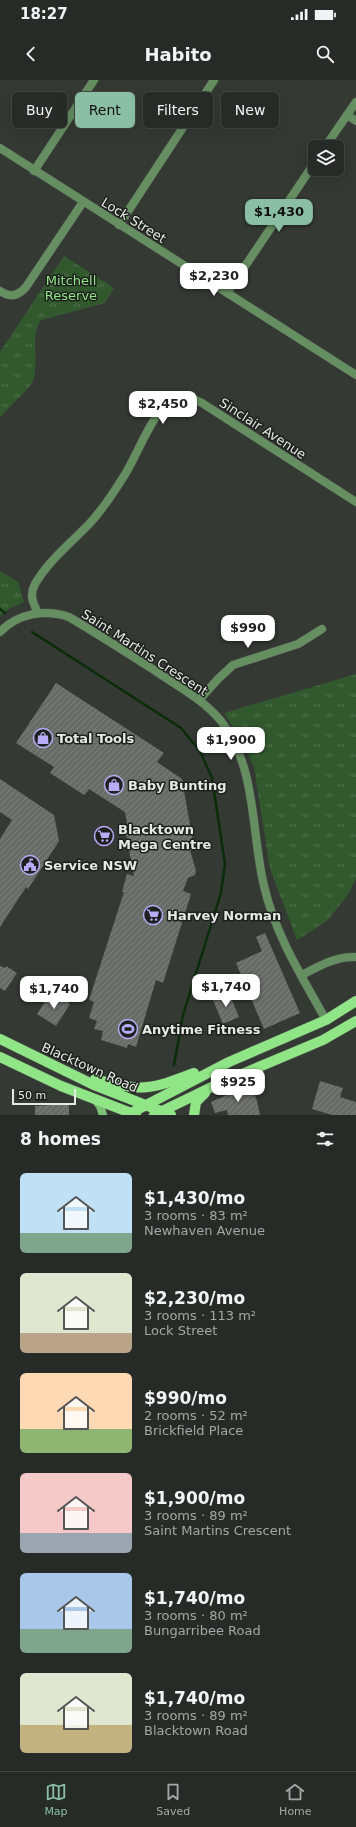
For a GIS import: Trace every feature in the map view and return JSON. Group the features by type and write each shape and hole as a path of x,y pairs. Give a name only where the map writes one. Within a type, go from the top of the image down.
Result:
{"main road":[{"path":"132,1114 145,1105 229,1062 326,1020 356,1001"},
{"path":"162,1114 216,1085 323,1040 356,1021"},
{"name":"Blacktown Road","path":"0,1039 68,1073 145,1105 162,1114"},
{"name":"Blacktown Road","path":"0,1057 54,1082 132,1114"},
{"path":"68,1073 122,1087 146,1088 164,1084 207,1068 229,1062"},
{"path":"194,1115 196,1102 216,1085"}],"street":[{"path":"34,171 94,80"},
{"path":"119,225 214,80"},
{"path":"330,140 356,102"},
{"path":"347,115 356,121"},
{"name":"Lock Street","path":"0,148 356,375"},
{"path":"227,293 308,172"},
{"path":"0,291 6,294 14,295 19,294 26,287 83,202"},
{"name":"Sinclair Avenue","path":"38,613 31,597 35,585 52,560 91,522 128,469 154,419 173,399 186,397 202,403 356,502"},
{"name":"Saint Martins Crescent","path":"0,632 18,619 38,613 56,613 69,617 199,700 210,710 227,730 241,758 247,778 254,832 264,886 273,918 326,1020"},
{"path":"199,700 233,665 298,644 322,629"},
{"path":"302,975 332,960 347,956 356,957"},
{"path":"94,1098 100,1106 103,1115"}],"green space":[{"name":"Mitchell Reserve","path":"64,256 114,288 105,303 41,320 37,326 35,342 36,366 33,381 28,389 0,418 0,352"},
{"path":"0,571 18,582 24,602 9,609 0,616"},
{"path":"356,674 356,879 347,896 327,921 297,940 270,869 254,767 240,738 224,713"}],"building":[{"path":"56,683 164,753 157,762 182,779 194,848 190,850 196,871 195,875 188,878 183,891 191,894 163,983 156,980 136,1047 128,1044 127,1048 101,1040 103,1031 94,1029 97,1021 89,1018 94,1002 89,1000 124,892 122,892 127,874 134,876 125,829 128,829 125,812 89,789 84,795 50,773 54,767 16,743"},
{"path":"0,779 54,815 59,841 28,889 26,887 0,927 0,839 12,820 0,812"},
{"path":"265,933 300,1013 264,1029 236,963 262,951 256,937"},
{"path":"0,966 5,968 6,966 17,973 5,991 0,988"},
{"path":"229,993 239,1017 223,1024 213,1000"},
{"path":"59,996 70,1004 56,1026 37,1014 48,997 56,1001"},
{"path":"320,1081 343,1088 340,1097 356,1102 356,1115 332,1115 312,1109"},
{"path":"251,1084 260,1115 228,1115 227,1110 215,1113 211,1102"},
{"path":"69,1104 69,1115 35,1115 35,1106"}],"waterway":[{"path":"0,609 5,613"},
{"path":"32,632 181,728 200,751 212,778 225,864 221,893 183,1015 174,1065"}],"place":[{"name":"Total Tools","path":"43,738"},
{"name":"Baby Bunting","path":"114,785"},
{"name":"Blacktown Mega Centre","path":"104,836"},
{"name":"Service NSW","path":"30,865"},
{"name":"Harvey Norman","path":"153,915"},
{"name":"Anytime Fitness","path":"128,1029"}]}
